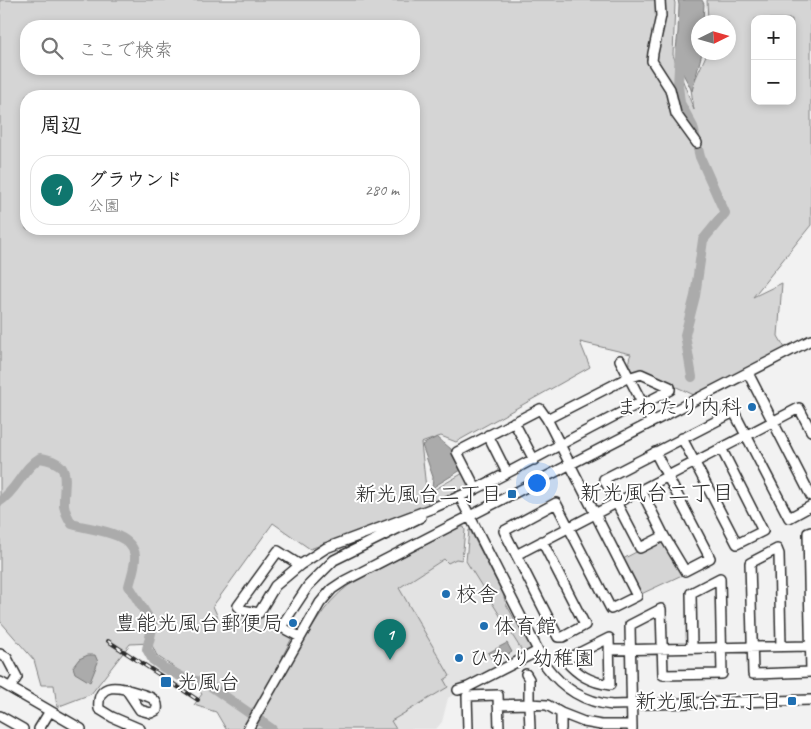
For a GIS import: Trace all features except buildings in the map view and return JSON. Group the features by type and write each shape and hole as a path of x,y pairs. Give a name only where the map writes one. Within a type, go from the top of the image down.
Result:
{"street":[{"path":"660,0 661,16 652,62 670,89 676,114 698,143"},
{"path":"248,729 320,603 337,586 349,578 811,340"},
{"path":"620,360 652,422"},
{"path":"748,373 811,496"},
{"path":"300,565 278,551 238,606 242,610 259,613 275,586 300,565 326,548 460,497 670,390 670,387 641,374 625,379 547,419"},
{"path":"516,554 799,408 811,431"},
{"path":"476,489 457,452 540,409 547,419 637,596 611,609 556,503 504,530 558,637 563,637 585,625 542,541"},
{"path":"664,536 640,548 604,478 734,412 789,518 811,506"},
{"path":"514,422 534,460"},
{"path":"488,435 507,473"},
{"path":"682,438 737,544 763,531 721,448"},
{"path":"641,490 684,571 710,558 655,452"},
{"path":"460,497 546,666 555,678 575,694 602,704 811,700"},
{"path":"300,637 281,627 308,586 321,572 334,560 422,517 433,508"},
{"path":"781,646 779,554 777,549 750,563 753,674 811,672 808,533 811,532"},
{"path":"498,705 547,705 584,722 632,727 630,625 661,609 663,675 722,674 720,578 691,593 692,648"},
{"path":"609,638 609,650 610,685 596,683 585,678 573,670 565,660 609,638"},
{"path":"609,650 811,646"},
{"path":"458,690 468,687 538,651"},
{"path":"0,654 7,658 17,676 10,688"},
{"path":"526,674 529,679 530,729"},
{"path":"0,682 81,729"},
{"path":"126,689 119,687 107,688 100,696 100,709 112,717 140,729"},
{"path":"468,729 467,696 498,695 499,729"},
{"path":"39,729 50,711"},
{"path":"561,713 561,729"},
{"path":"0,716 24,729"}],"shaded area":[{"path":"0,0 674,0 673,55 694,110 691,89 704,60 736,60 736,15 708,15 707,0 811,0 811,225 753,297 782,283 778,336 785,348 694,395 642,371 633,376 629,365 631,354 580,342 590,367 456,442 441,436 421,443 428,506 310,549 273,523 213,606 220,622 277,615 279,631 292,638 282,657 292,661 324,610 349,585 460,527 464,527 462,560 456,559 448,563 444,559 399,588 450,676 444,680 448,687 391,721 396,729 226,729 216,712 194,705 202,694 184,674 157,656 151,643 130,644 91,694 57,707 54,685 41,685 34,660 0,621"},
{"path":"678,0 702,0 704,4 703,15 691,15 691,60 700,60 692,91 680,68 676,50"},
{"path":"437,437 451,449 461,470 435,486 432,490 433,477 422,445"},
{"path":"465,472 472,486 471,489 435,505 432,503 432,491"},
{"path":"469,530 503,594 506,604 531,648 530,651 524,654 466,561"},
{"path":"661,539 665,540 682,575 639,595 621,560"},
{"path":"445,558 462,559 467,562 524,654 448,698 442,722 436,729 396,729 391,721 397,589"},
{"path":"507,643 512,652 494,663 488,653"},
{"path":"88,655 95,655 98,662 90,682 75,673 73,667 79,659"}],"waterway":[{"path":"680,51 678,85 680,103 693,127 700,157 725,213 703,240 695,296 685,335 692,377"},
{"path":"0,501 11,491 29,467 40,458 51,460 58,464 64,474 64,505 72,524 118,536 132,547 135,559 129,586 153,625 147,649 153,660 186,679 206,683 272,729"}],"railway":[{"path":"108,641 198,700"}],"place":[{"name":"まわたり内科","path":"752,407"},
{"name":"新光風台二丁目","path":"512,494"},
{"name":"校舎","path":"446,594"},
{"name":"豊能光風台郵便局","path":"293,623"},
{"name":"体育館","path":"484,626"},
{"name":"ひかり幼稚園","path":"459,658"},
{"name":"グラウンド","path":"390,660"},
{"name":"光風台","path":"166,682"},
{"name":"新光風台五丁目","path":"792,701"}],"district":[{"name":"新光風台二丁目","path":"657,493"}]}
